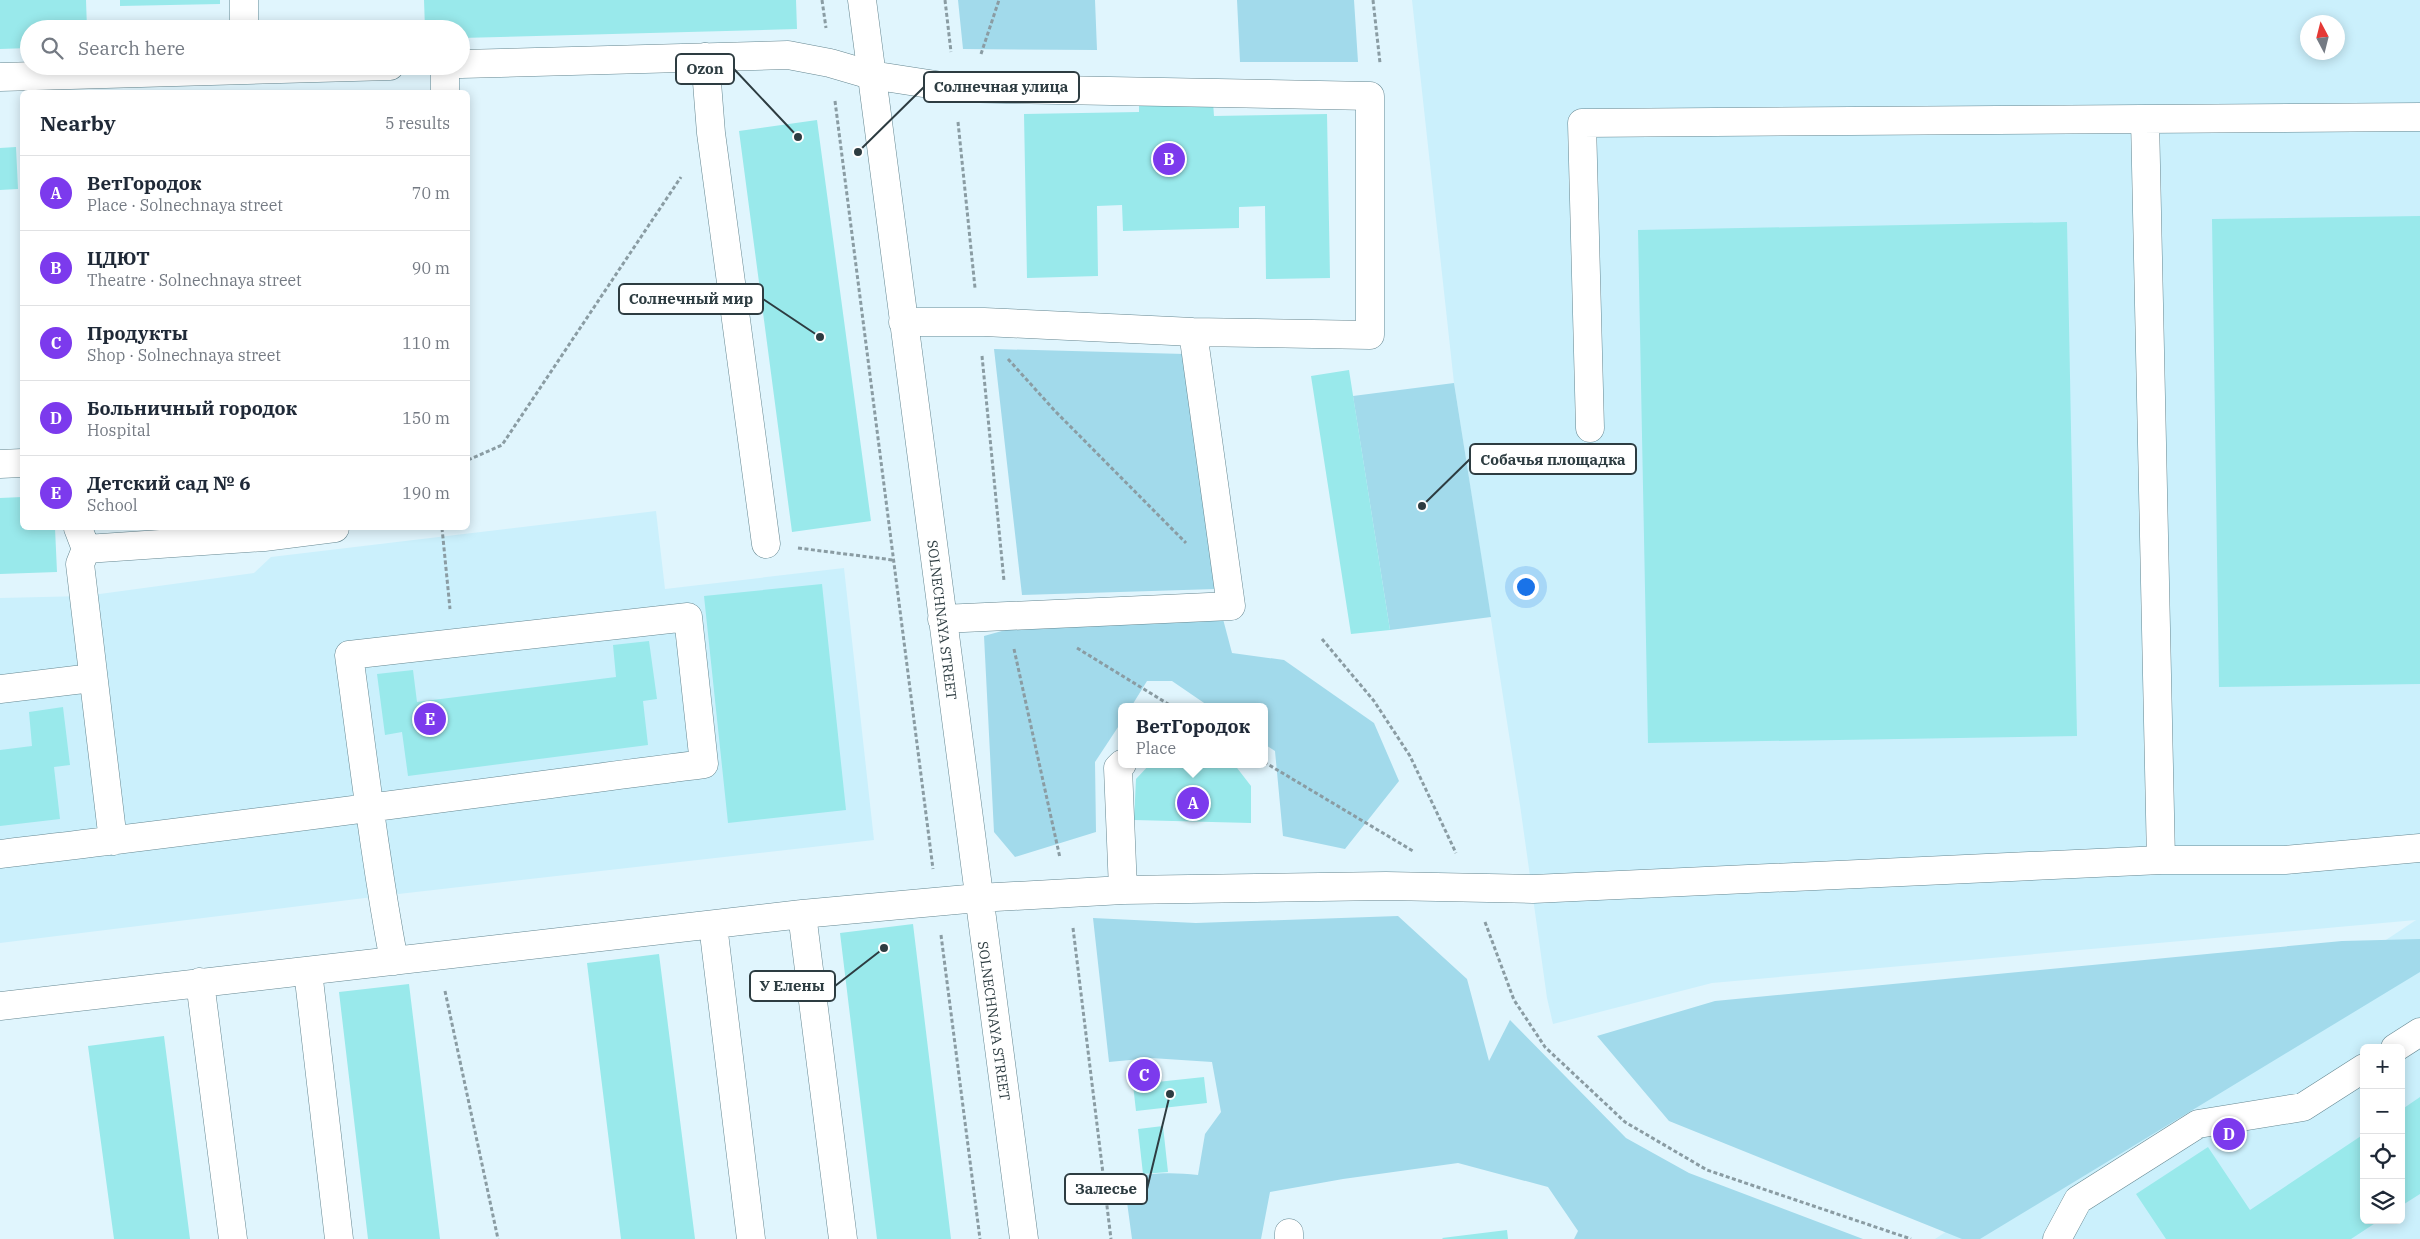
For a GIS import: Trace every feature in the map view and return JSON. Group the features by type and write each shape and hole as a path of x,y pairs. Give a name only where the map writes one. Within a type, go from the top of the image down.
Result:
{"street":[{"path":"244,0 244,20"},
{"name":"SOLNECHNAYA STREET","path":"862,0 1024,1239"},
{"path":"470,64 788,55 830,63 871,75 955,88 1370,96 1370,335 1193,332 990,322 903,322"},
{"path":"705,57 711,133 766,544"},
{"path":"0,77 56,84 259,75"},
{"path":"445,75 445,90"},
{"path":"1590,428 1582,123 2420,117"},
{"path":"2145,119 2161,860"},
{"path":"942,619 1231,606 1193,332"},
{"path":"0,464 20,463"},
{"path":"112,841 80,564 82,538 300,530"},
{"path":"0,854 112,841 370,807 704,764 688,617 349,654 370,807 381,896 394,961"},
{"path":"0,689 92,678"},
{"path":"1118,768 1122,890"},
{"path":"0,1006 802,914 978,898 1122,890 1472,887 1533,889 2161,860 2285,860 2420,848"},
{"path":"802,914 843,1239"},
{"path":"713,925 751,1239"},
{"path":"308,971 339,1239"},
{"path":"200,982 233,1239"},
{"path":"2401,1044 2420,1032"},
{"path":"2057,1239 2078,1200 2198,1124 2303,1107 2360,1071"}],"path":[{"path":"822,0 980,1239"},
{"path":"981,55 999,0"},
{"path":"1373,0 1380,66"},
{"path":"470,459 502,445 711,133"},
{"path":"990,322 1010,361 1061,418 1189,546"},
{"path":"442,530 453,642"},
{"path":"766,544 893,560"},
{"path":"1322,638 1374,701 1410,756 1472,887"},
{"path":"1073,646 1166,703"},
{"path":"443,981 498,1239"},
{"path":"1514,1000 1545,1047 1625,1122 1706,1170 1910,1239"}],"shaded area":[{"path":"958,0 1095,0 1097,50 963,49"},
{"path":"1237,0 1354,0 1358,62 1240,62"},
{"path":"1412,0 2420,0 2420,1239 1935,1239 2416,920 1712,983 1553,1024 1547,998 1520,805 1454,383"},
{"path":"994,349 1185,354 1216,589 1022,595"},
{"path":"1454,383 1491,617 1390,630 1353,396"},
{"path":"656,511 665,589 844,568 874,840 381,896 0,943 0,598 85,596 254,573 271,557"},
{"path":"1223,619 1232,653 1284,660 1374,723 1399,781 1345,849 1283,836 1275,751 1268,747 1268,703 1204,703 1172,681 1147,681 1133,703 1118,703 1118,727 1095,762 1096,832 1015,857 994,832 984,636 1031,623"},
{"path":"1398,916 1467,979 1489,1061 1510,1020 1626,1138 1689,1173 1863,1239 1574,1239 1578,1231 1548,1187 1458,1163 1343,1179 1270,1192 1261,1239 1132,1239 1124,1180 1161,1173 1198,1175 1205,1134 1221,1112 1212,1062 1151,1058 1109,1062 1093,918 1196,923"},
{"path":"2420,939 2420,972 1980,1239 1962,1239 1669,1121 1597,1036 1715,1001 2342,941"}],"building":[{"path":"0,0 86,0 87,20 20,20 20,48 0,49"},
{"path":"120,0 220,0 220,4 120,6"},
{"path":"424,0 796,0 797,29 470,38 470,20 425,20"},
{"path":"1213,102 1214,116 1327,114 1330,278 1266,279 1265,206 1239,207 1239,228 1123,231 1122,205 1097,206 1098,276 1027,278 1024,114 1139,112 1139,103"},
{"path":"817,120 871,521 792,532 739,131"},
{"path":"16,147 18,189 0,190 0,148"},
{"path":"2420,216 2420,684 2219,687 2212,219"},
{"path":"2067,222 2077,736 1648,743 1638,230"},
{"path":"1349,370 1390,630 1351,634 1311,376"},
{"path":"20,497 20,530 55,530 57,572 0,574 0,498"},
{"path":"822,584 846,810 728,823 704,596"},
{"path":"649,641 657,699 643,701 648,745 408,776 402,732 385,735 377,674 413,670 417,702 616,677 613,645"},
{"path":"63,707 70,765 54,767 60,819 0,826 0,750 32,746 29,712"},
{"path":"1146,768 1237,768 1251,786 1251,823 1134,820 1136,779"},
{"path":"913,924 951,1239 877,1239 840,933"},
{"path":"659,954 695,1239 621,1239 587,963"},
{"path":"409,984 440,1239 368,1239 339,992"},
{"path":"164,1036 190,1239 114,1239 88,1046"},
{"path":"1155,1065 1157,1082 1204,1077 1207,1103 1136,1111 1131,1067"},
{"path":"2420,1097 2420,1194 2405,1203 2405,1134 2405,1107"},
{"path":"1163,1126 1168,1172 1143,1174 1138,1129"},
{"path":"2360,1137 2360,1224 2374,1224 2351,1239 2166,1239 2136,1194 2208,1147 2250,1210"},
{"path":"1507,1230 1508,1239 1442,1238"}],"place":[{"name":"Ozon","path":"798,137"},
{"name":"Солнечная улица","path":"858,152"},
{"name":"ЦДЮТ","path":"1169,159"},
{"name":"Солнечный мир","path":"820,337"},
{"name":"Собачья площадка","path":"1422,506"},
{"name":"Детский сад № 6","path":"430,719"},
{"name":"ВетГородок","path":"1193,803"},
{"name":"У Елены","path":"884,948"},
{"name":"Продукты","path":"1144,1075"},
{"name":"Залесье","path":"1170,1094"},
{"name":"Больничный городок","path":"2229,1134"}]}
